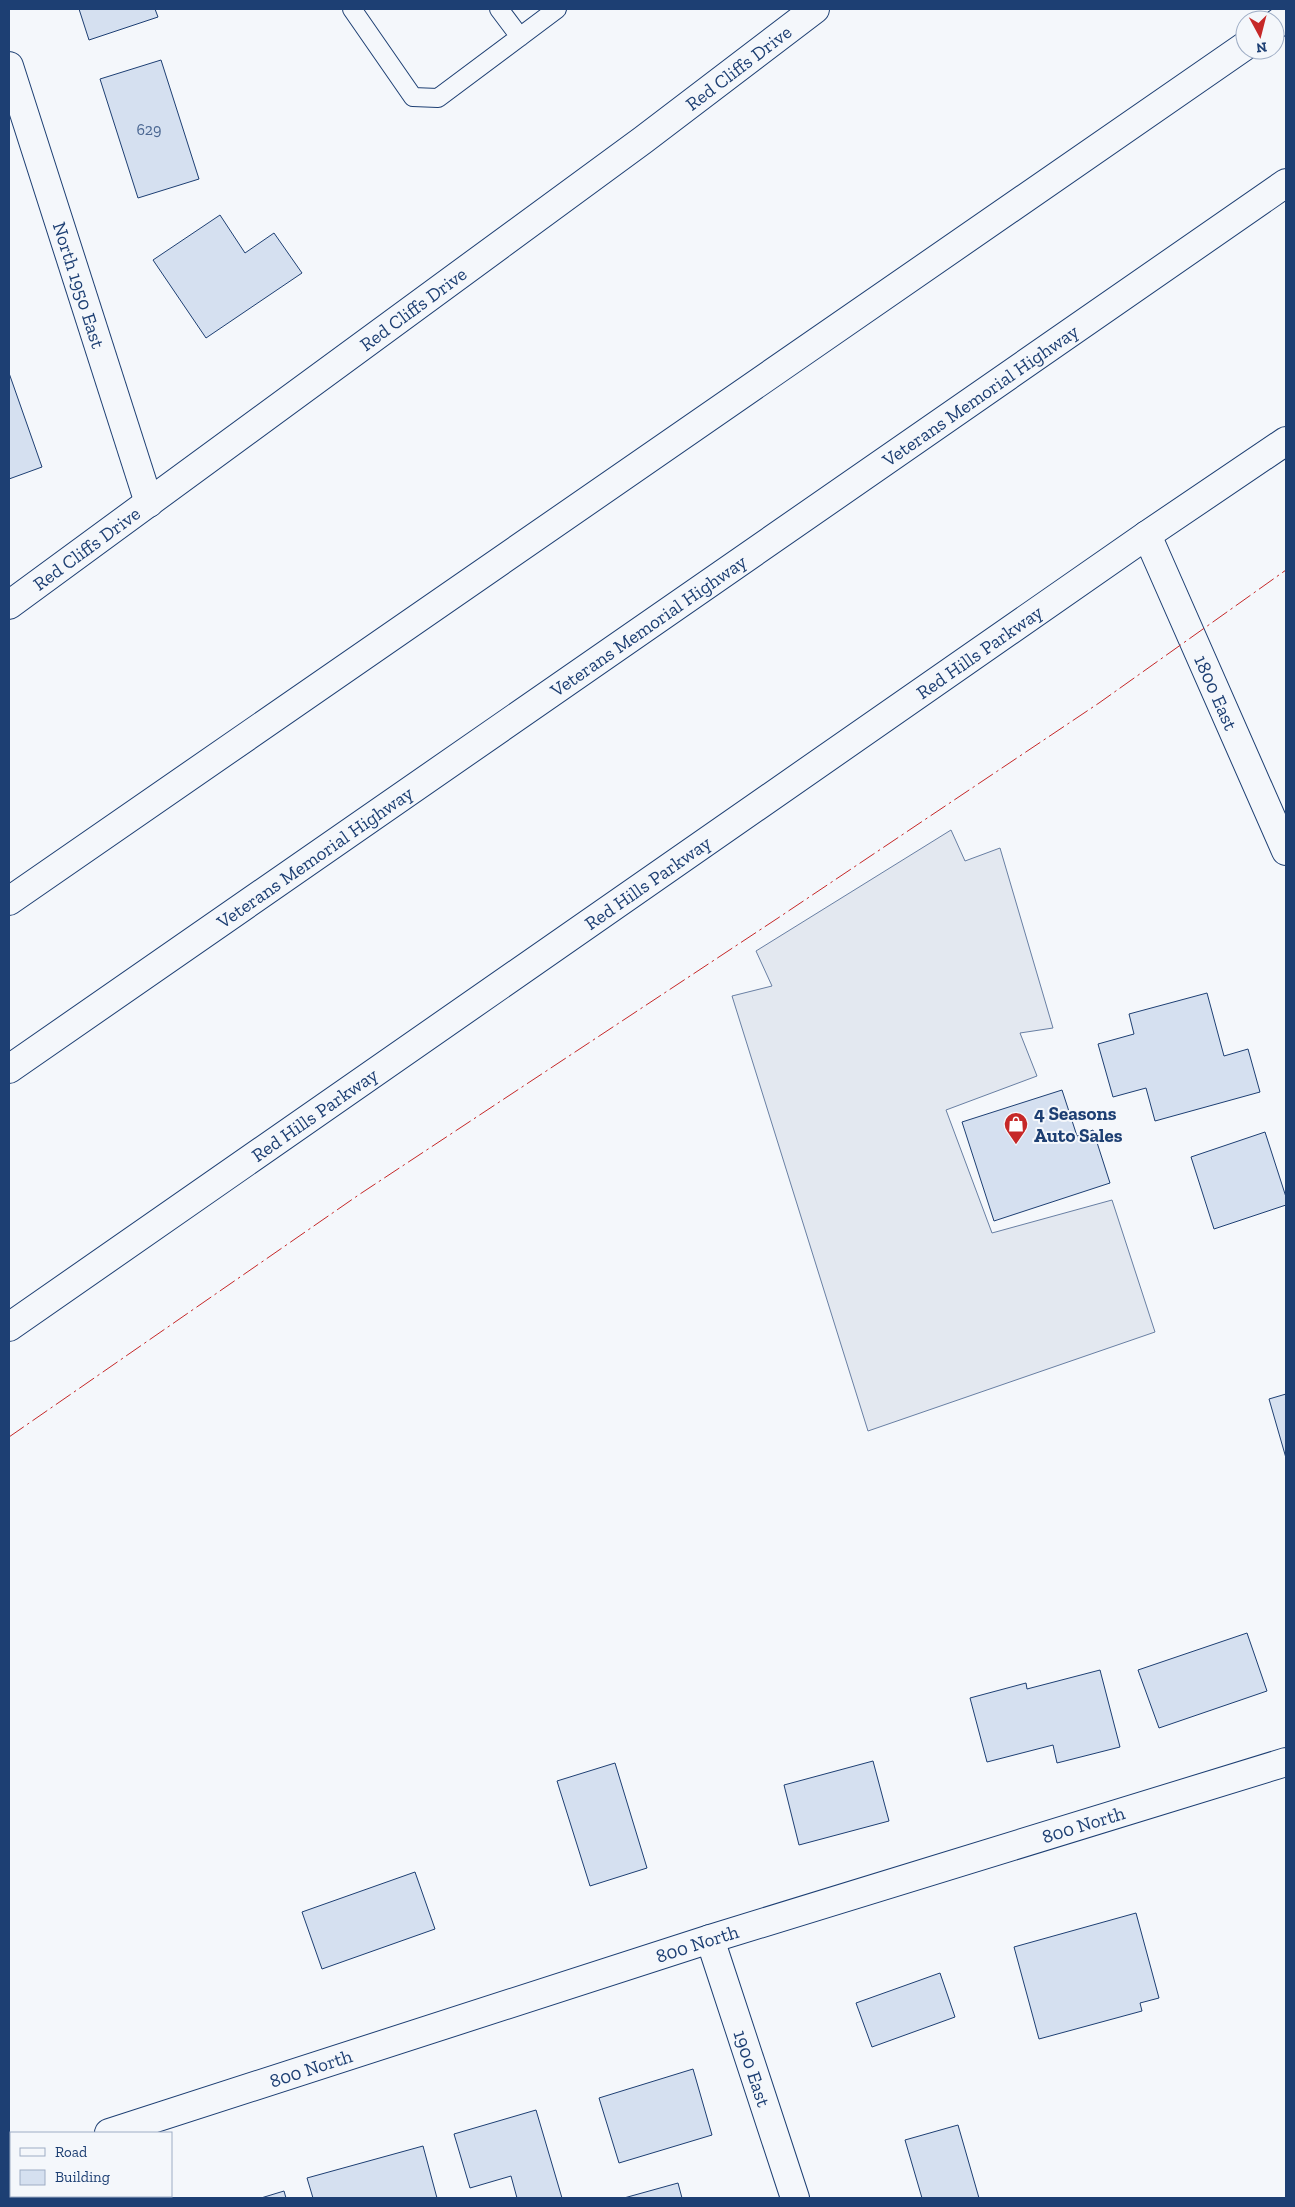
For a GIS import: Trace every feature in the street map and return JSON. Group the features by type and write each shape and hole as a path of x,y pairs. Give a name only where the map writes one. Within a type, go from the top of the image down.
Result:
{"main road":[{"name":"Red Cliffs Drive","path":"9,605 635,146 815,9"},
{"path":"9,901 1235,53"},
{"name":"North 1950 East","path":"9,66 149,503"},
{"name":"Veterans Memorial Highway","path":"9,1069 1286,183"},
{"name":"Red Hills Parkway","path":"9,1327 1147,534 1286,441"},
{"name":"1800 East","path":"1147,534 1286,851"},
{"name":"800 North","path":"112,2132 710,1939 1286,1762"},
{"name":"1900 East","path":"710,1939 795,2198"}],"lane":[{"path":"352,9 412,97 438,98 557,9"},
{"path":"499,9 520,36"}],"shaded area":[{"path":"951,830 965,861 1000,848 1053,1028 1020,1033 1037,1076 946,1110 992,1233 1112,1200 1155,1332 868,1431 732,996 772,986 756,951"}],"building":[{"path":"79,9 155,9 158,17 89,40"},
{"path":"161,60 199,179 138,198 100,79"},
{"path":"220,215 245,253 274,233 302,273 206,338 153,260"},
{"path":"9,373 42,467 9,479"},
{"path":"1207,993 1224,1056 1248,1049 1260,1092 1155,1121 1146,1088 1113,1097 1098,1044 1134,1034 1129,1014"},
{"path":"1062,1090 1077,1136 1093,1130 1110,1183 994,1221 962,1122"},
{"path":"1265,1132 1286,1197 1286,1205 1214,1229 1191,1157"},
{"path":"1286,1394 1286,1458 1269,1399"},
{"path":"1247,1633 1267,1691 1159,1728 1138,1670"},
{"path":"1100,1670 1120,1747 1057,1763 1053,1745 987,1762 970,1698 1026,1683 1027,1689"},
{"path":"873,1761 889,1821 799,1845 784,1785"},
{"path":"615,1763 647,1868 590,1886 557,1781"},
{"path":"415,1872 435,1929 322,1969 302,1912"},
{"path":"1136,1913 1159,1998 1140,2003 1142,2011 1039,2039 1014,1947"},
{"path":"940,1973 955,2017 872,2047 856,2003"},
{"path":"693,2069 712,2135 619,2163 599,2098"},
{"path":"536,2110 562,2198 517,2198 511,2176 470,2188 454,2134"},
{"path":"958,2125 979,2198 922,2198 905,2140"},
{"path":"423,2146 437,2198 313,2198 307,2178"},
{"path":"678,2183 682,2198 624,2198"},
{"path":"284,2191 286,2198 261,2198"}],"power":[{"path":"9,1437 360,1194 1099,703 1286,570"}],"place":[{"name":"4 Seasons Auto Sales","path":"1016,1145"}]}
